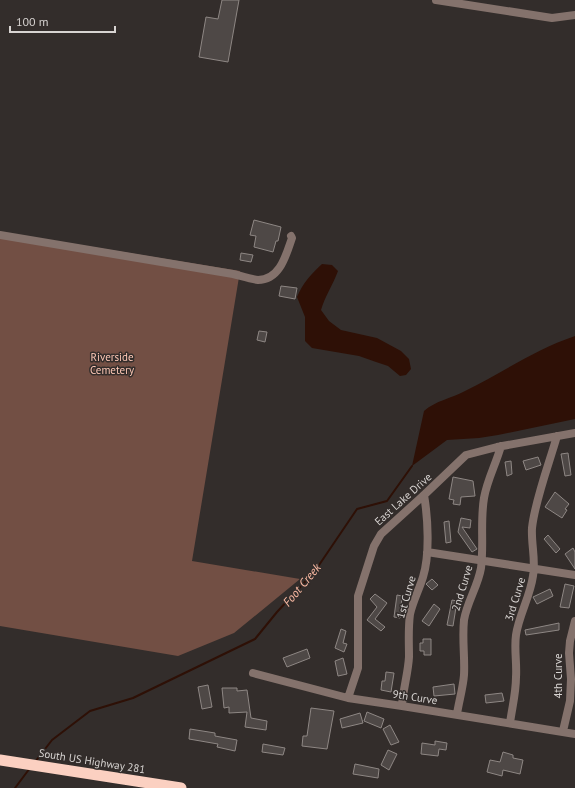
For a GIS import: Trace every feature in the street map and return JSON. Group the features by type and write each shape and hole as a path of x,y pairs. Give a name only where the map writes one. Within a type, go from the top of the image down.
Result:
{"highway":[{"name":"South US Highway 281","path":"4,760 180,788"}],"street":[{"path":"436,0 552,18 575,15"},
{"path":"0,235 233,274 258,280 267,279 275,275 286,256 292,238 291,236"},
{"name":"East Lake Drive","path":"348,698 358,668 358,596 374,546 381,534 466,455 501,446 575,434"},
{"name":"3rd Curve","path":"510,723 516,678 516,635 519,620 529,596 535,562 532,543 532,527 538,500 557,436"},
{"name":"2nd Curve","path":"457,714 464,676 464,618 479,578 482,560 482,511 484,497 501,446"},
{"name":"1st Curve","path":"402,706 409,658 410,615 415,596 423,577 427,552 427,517 424,495"},
{"path":"427,552 575,575"},
{"name":"4th Curve","path":"563,731 570,701 571,679 569,653 570,641 575,622"},
{"name":"9th Curve","path":"253,674 348,698 457,714 575,734"}],"green space":[{"name":"Riverside Cemetery","path":"0,232 240,271 192,561 300,579 234,633 178,656 0,626"}],"shaded area":[{"path":"322,264 332,265 338,271 321,310 329,321 341,330 377,338 401,351 409,359 411,369 406,375 400,376 388,366 359,356 312,348 305,341 305,317 297,297 302,287 314,271"},
{"path":"575,336 575,419 498,435 447,440 412,466 424,411 433,405 479,384 533,354"}],"building":[{"path":"222,0 239,0 228,62 199,57 206,17 218,19"},
{"path":"254,220 281,227 278,241 276,241 273,252 254,247 256,236 250,235"},
{"path":"241,253 253,255 251,262 240,260"},
{"path":"281,286 297,288 295,299 279,296"},
{"path":"259,331 267,332 265,342 257,340"},
{"path":"568,453 571,475 565,476 561,454"},
{"path":"538,457 541,465 526,470 523,461"},
{"path":"511,461 512,474 507,476 505,462"},
{"path":"453,477 473,481 475,496 461,497 460,505 453,504 454,500 449,499"},
{"path":"555,492 569,504 565,509 567,510 562,518 545,507"},
{"path":"461,518 471,520 470,528 462,527 477,549 472,552 458,532"},
{"path":"449,521 451,542 446,543 444,522"},
{"path":"548,535 560,549 556,553 544,539"},
{"path":"573,548 575,552 575,569 565,554"},
{"path":"432,579 438,585 432,590 426,584"},
{"path":"565,584 574,586 569,608 560,607"},
{"path":"550,589 553,596 537,604 533,597"},
{"path":"375,594 387,603 375,619 385,627 381,631 367,620 377,607 370,599"},
{"path":"397,595 402,596 400,618 394,617"},
{"path":"452,600 457,601 453,626 447,625"},
{"path":"434,604 440,609 429,626 422,621"},
{"path":"559,623 559,630 526,635 525,630"},
{"path":"341,629 346,631 343,643 347,644 344,652 335,648"},
{"path":"423,639 431,639 431,655 424,655 424,651 420,651 420,643 423,643"},
{"path":"307,649 310,658 287,667 283,658"},
{"path":"343,658 347,674 338,676 335,661"},
{"path":"386,672 394,673 391,692 381,690 382,681 385,681"},
{"path":"454,684 455,694 434,696 433,687"},
{"path":"208,685 212,707 202,709 198,687"},
{"path":"222,688 237,688 237,691 247,690 251,718 267,721 266,730 245,727 247,712 229,713 229,707 224,708"},
{"path":"502,693 504,701 486,703 485,695"},
{"path":"311,708 334,711 327,749 302,746 303,736 307,736"},
{"path":"367,712 384,719 381,728 364,721"},
{"path":"360,713 363,723 342,728 340,719"},
{"path":"390,725 399,742 391,745 383,729"},
{"path":"190,729 215,733 215,736 237,740 235,751 217,747 218,744 189,739"},
{"path":"435,741 447,743 446,750 439,749 438,756 421,754 422,743 435,745"},
{"path":"263,744 285,748 283,755 262,752"},
{"path":"388,750 397,754 389,770 381,765"},
{"path":"503,752 513,755 513,758 523,760 520,774 503,770 502,776 487,772 490,760 500,762"},
{"path":"355,764 379,769 378,778 353,774"}],"waterway":[{"name":"Foot Creek","path":"35,762 52,740 90,711 133,698 255,639 277,612 315,571 357,509 387,501 412,466"},
{"name":"Foot Creek","path":"15,788 30,768"}]}
